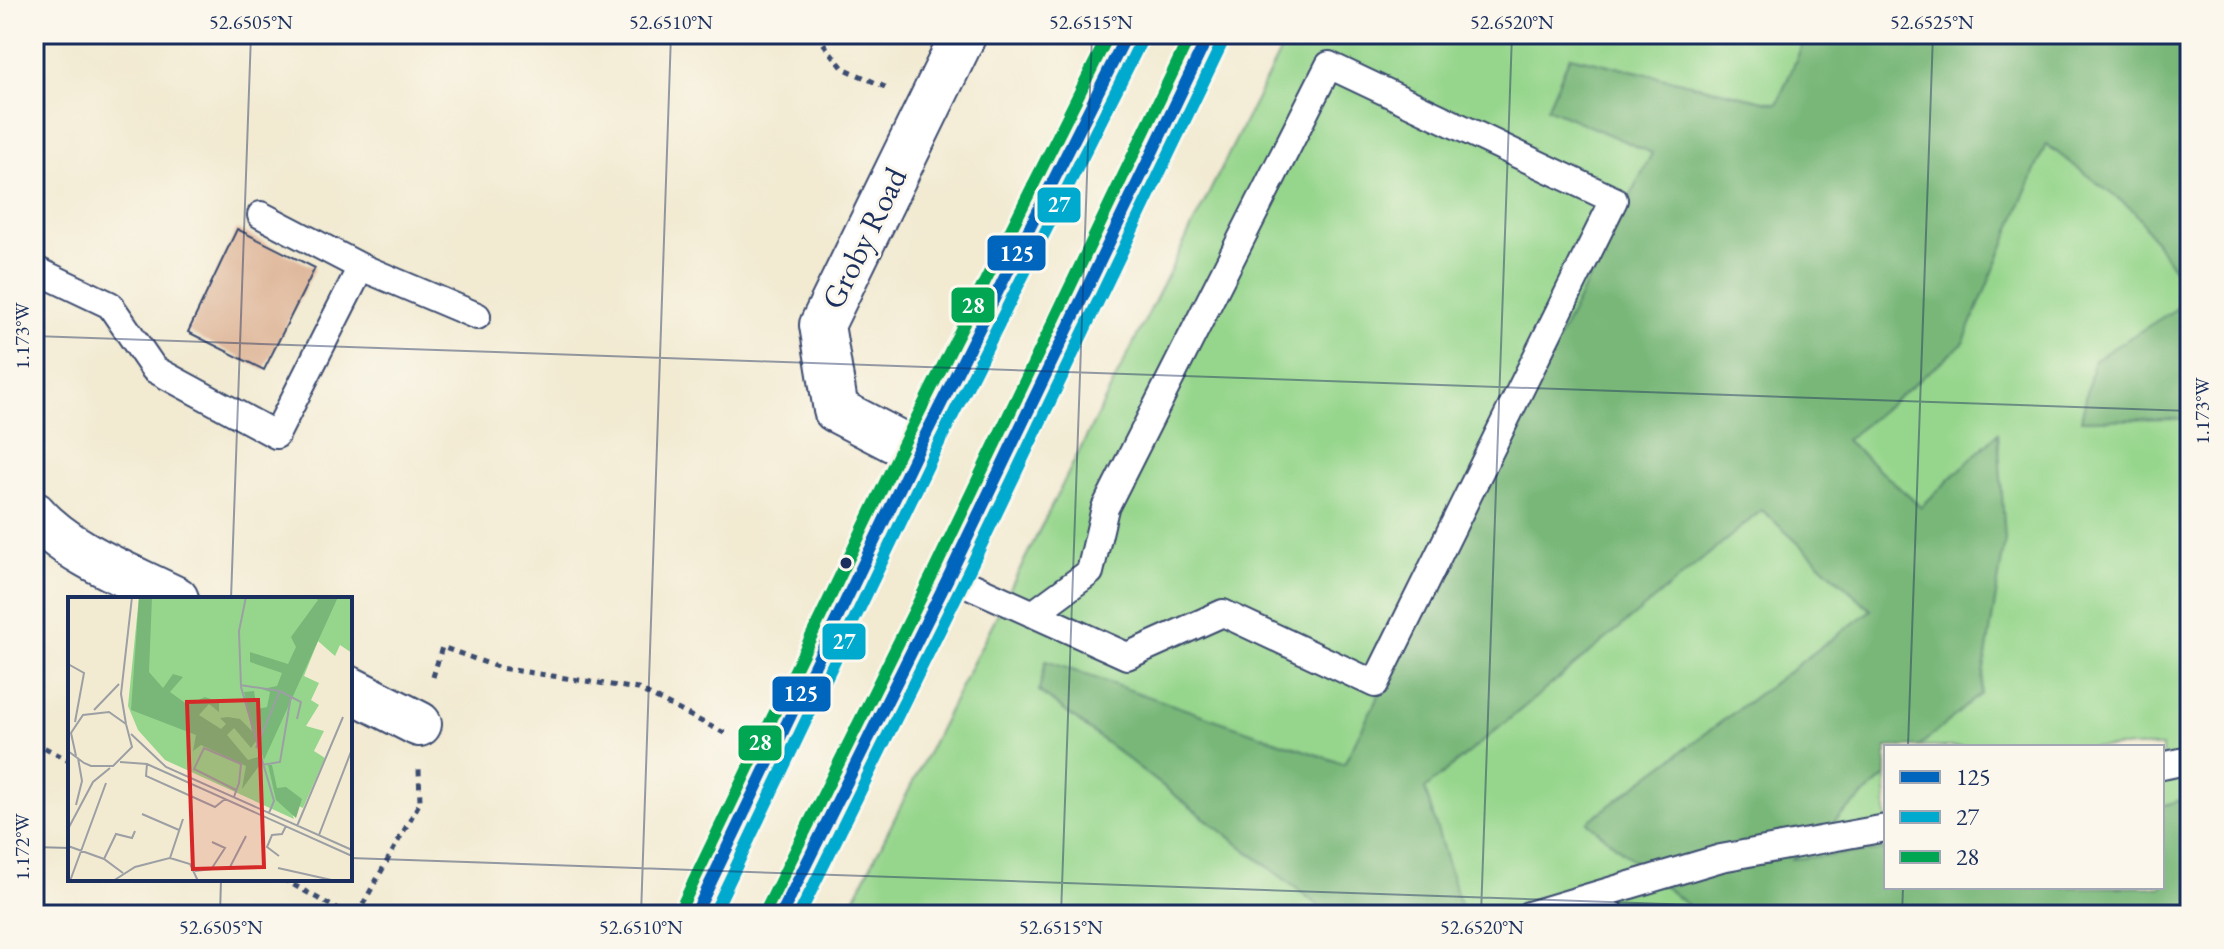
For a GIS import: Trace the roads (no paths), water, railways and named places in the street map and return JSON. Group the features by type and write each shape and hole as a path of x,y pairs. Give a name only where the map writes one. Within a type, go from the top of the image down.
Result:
{"main road":[{"path":"695,915 917,452 1127,34"},
{"path":"781,915 949,576 1209,34"}],"street":[{"name":"Groby Road","path":"917,452 836,410 822,325 964,34"},
{"path":"34,514 47,528 86,553 172,597"},
{"path":"352,690 419,724"}],"lane":[{"path":"949,576 1033,614 1127,656 1223,613 1375,684 1614,200 1329,65 1105,508 1090,572 1033,614"},
{"path":"261,215 361,267 477,316"},
{"path":"34,269 110,305 154,369 276,435 361,267"},
{"path":"2164,766 2190,760"},
{"path":"1529,915 1721,858 1884,828"},
{"path":"1580,900 1612,915"}]}
